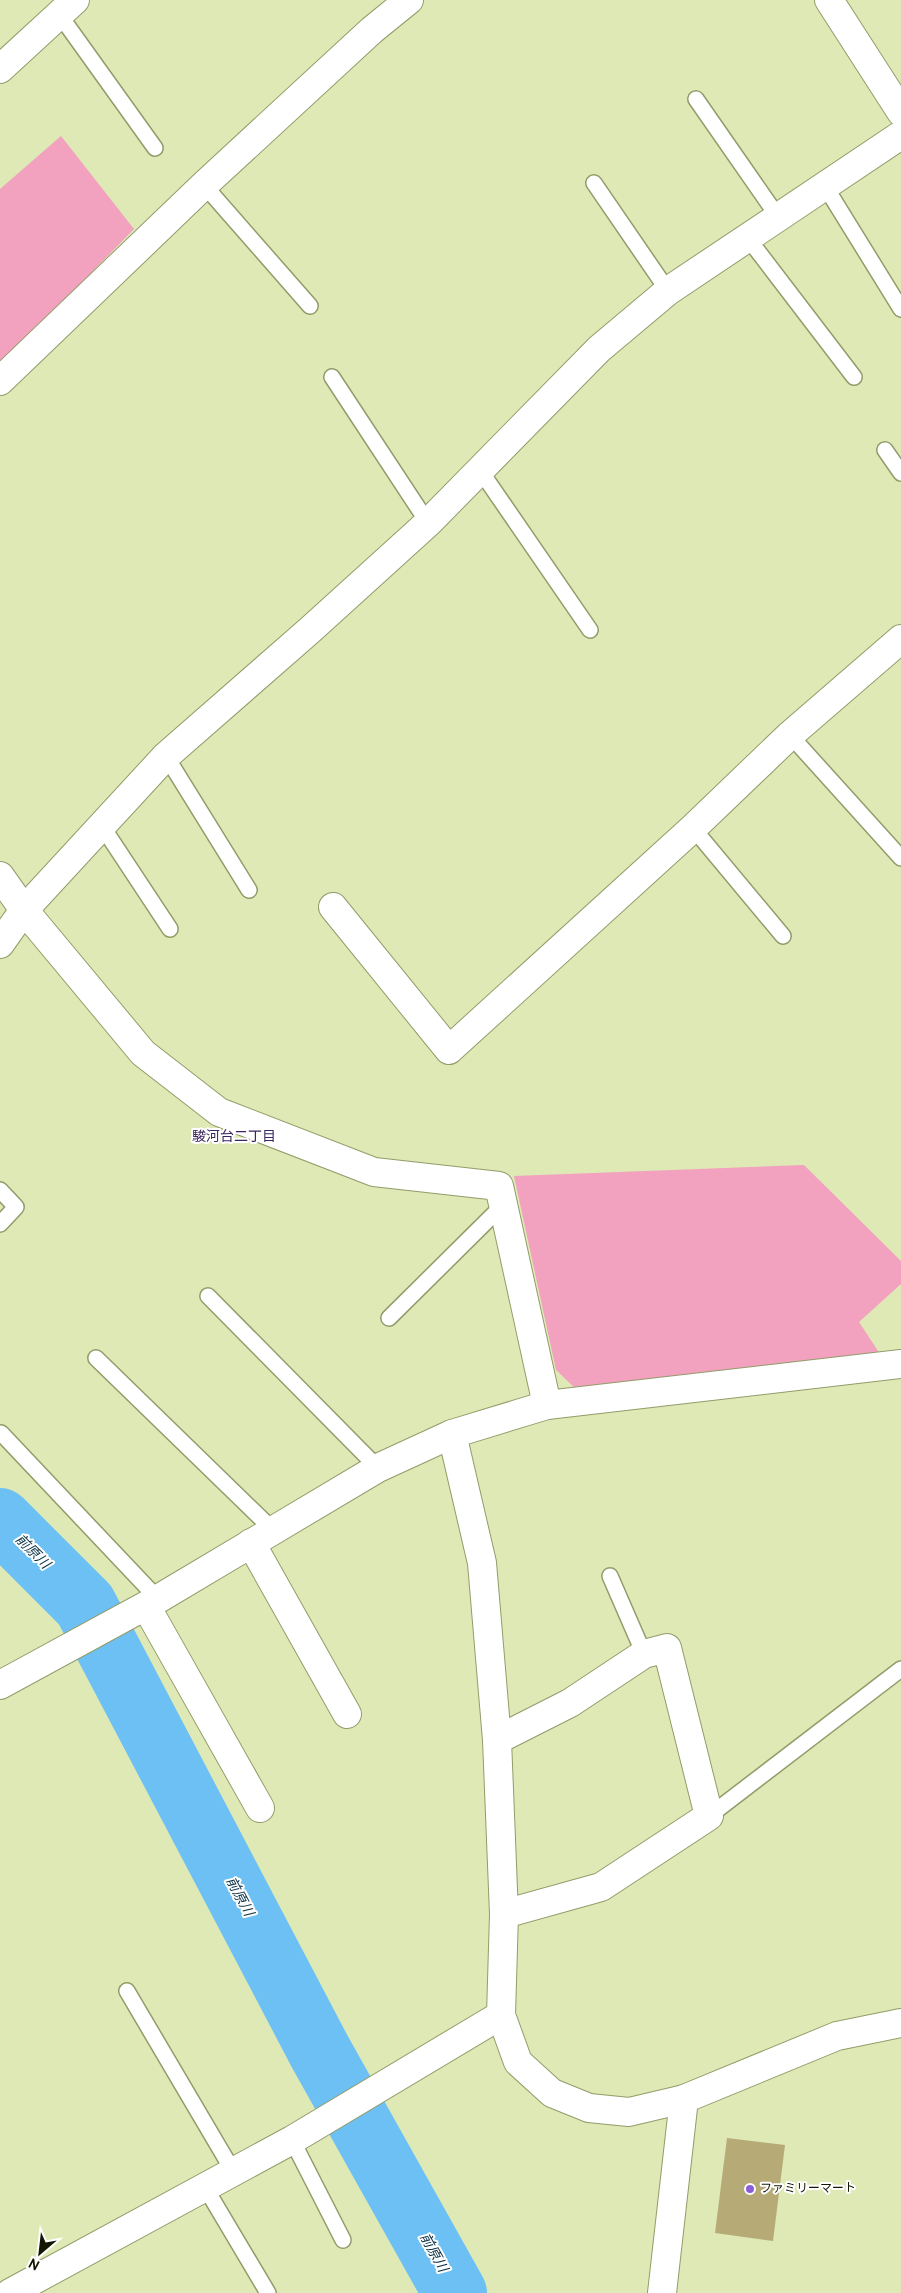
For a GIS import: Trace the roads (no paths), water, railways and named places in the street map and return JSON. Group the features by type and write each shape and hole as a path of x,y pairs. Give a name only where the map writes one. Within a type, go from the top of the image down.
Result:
{"street":[{"path":"0,381 204,185 372,30 409,0"},
{"path":"829,0 901,112"},
{"path":"0,68 67,7"},
{"path":"0,944 24,910 166,756 310,630 428,523 599,349 668,291 901,135"},
{"path":"333,907 449,1050 693,828 790,735 901,639"},
{"path":"0,876 24,910 143,1053 219,1112 374,1172 499,1186 547,1405"},
{"path":"0,1685 152,1603 378,1468 452,1434 547,1405 901,1364"},
{"path":"452,1434 482,1563 497,1740 504,1914 501,2015 518,2062 552,2093 590,2108 629,2112 684,2098 837,2036 901,2023"},
{"path":"262,1537 346,1714"},
{"path":"152,1603 260,1808"},
{"path":"497,1740 570,1703 644,1654 667,1648 709,1816 601,1887 504,1914"},
{"path":"10,2293 292,2140 501,2015"},
{"path":"662,2293 684,2098"}],"lane":[{"path":"67,7 155,148"},
{"path":"696,99 778,217"},
{"path":"594,183 668,291"},
{"path":"204,185 310,306"},
{"path":"824,186 901,309"},
{"path":"747,237 854,377"},
{"path":"332,377 428,523"},
{"path":"885,450 901,473"},
{"path":"480,470 590,630"},
{"path":"790,735 901,858"},
{"path":"166,756 249,890"},
{"path":"102,826 170,929"},
{"path":"693,828 783,936"},
{"path":"0,1190 16,1207 0,1224"},
{"path":"389,1318 503,1205"},
{"path":"208,1296 378,1468"},
{"path":"96,1358 262,1537"},
{"path":"1,1433 152,1603"},
{"path":"610,1576 644,1654"},
{"path":"709,1816 901,1669"},
{"path":"127,1992 233,2171"},
{"path":"292,2140 343,2240"},
{"path":"206,2187 268,2293"}],"waterway":[{"name":"前原川","path":"0,1520 85,1605 320,2052 455,2293"}],"place":[{"name":"ファミリーマート","path":"750,2189"}],"district":[{"name":"駿河台二丁目","path":"234,1137"}]}
